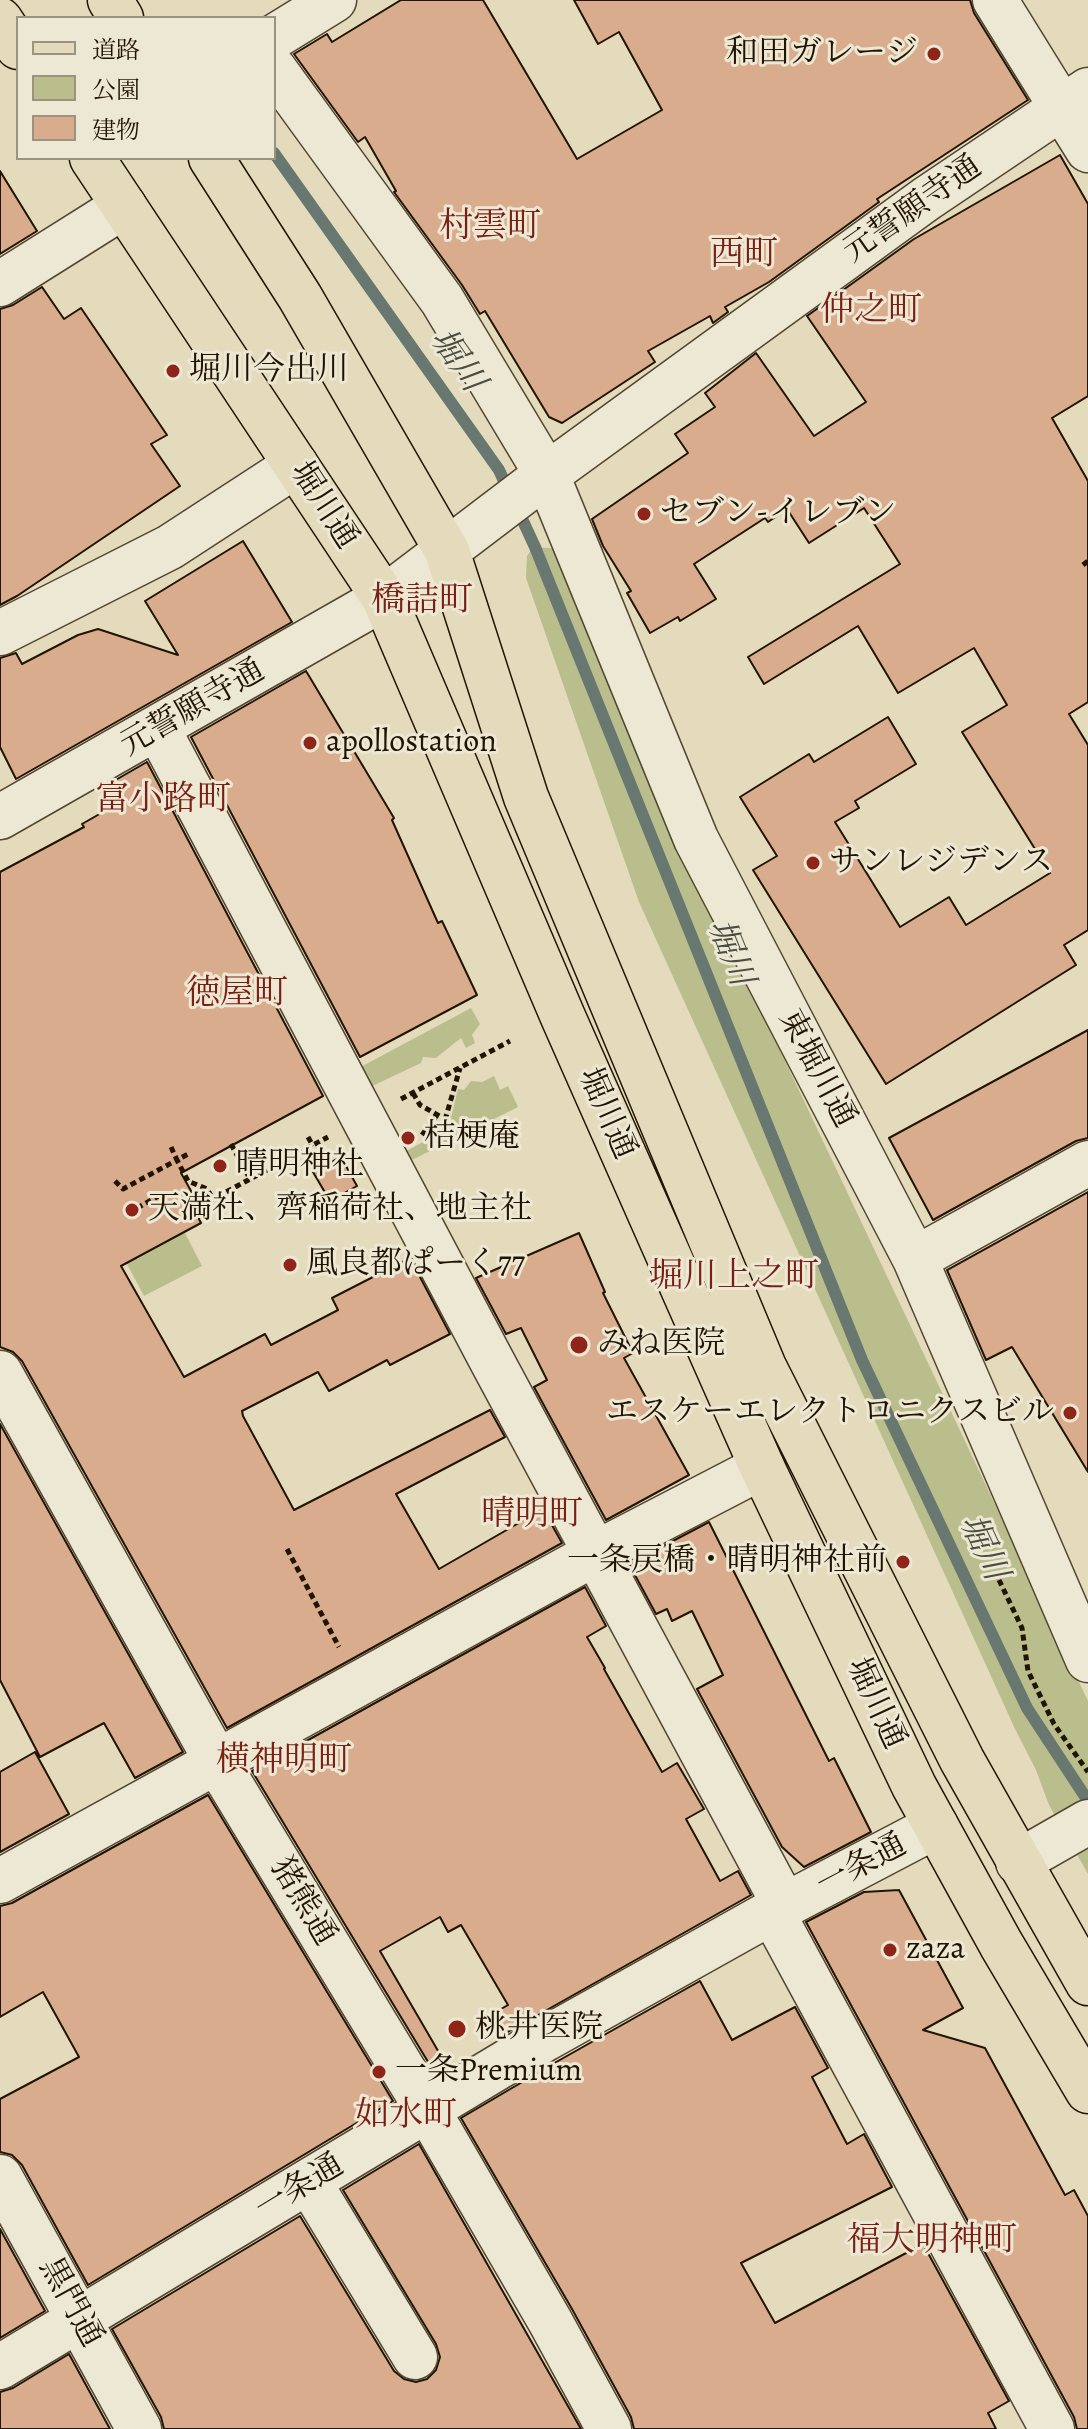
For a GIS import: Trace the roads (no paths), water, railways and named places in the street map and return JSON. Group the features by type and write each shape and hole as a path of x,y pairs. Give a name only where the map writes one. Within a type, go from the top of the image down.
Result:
{"main road":[{"path":"0,20 16,44"},
{"name":"堀川通","path":"93,160 384,598 563,1017 762,1467 914,1786 1001,1944 1088,2091"},
{"name":"堀川通","path":"212,160 300,297 447,551 526,797 764,1367 962,1760 1088,1983"}],"street":[{"path":"276,36 334,0"},
{"path":"995,0 1075,98 1088,150"},
{"name":"東堀川通","path":"276,72 442,300 696,839 915,1259 1076,1599 1088,1660"},
{"name":"元誓願寺通","path":"0,817 384,598 926,199 1075,98"},
{"path":"0,284 124,206"},
{"path":"0,633 170,547 296,465"},
{"path":"158,729 596,1553 1052,2429"},
{"path":"915,1259 1088,1163"},
{"name":"猪熊通","path":"0,1373 217,1762 427,2109 609,2429"},
{"path":"0,1881 596,1553 762,1467"},
{"name":"一条通","path":"0,2367 545,2039 936,1826"},
{"path":"1018,1862 1077,1828"},
{"path":"309,2182 415,2357"},
{"name":"黒門通","path":"3,2190 139,2429"}],"waterway":[{"name":"堀川","path":"276,156 499,470 509,492"},
{"name":"堀川","path":"517,508 862,1360 1027,1708 1088,1801"}],"place":[{"name":"和田ガレージ","path":"934,54"},
{"name":"堀川今出川","path":"173,371"},
{"name":"セブン-イレブン","path":"644,514"},
{"name":"apollostation","path":"310,743"},
{"name":"サンレジデンス","path":"813,863"},
{"name":"桔梗庵","path":"408,1138"},
{"name":"晴明神社","path":"220,1166"},
{"name":"天満社、齊稲荷社、地主社","path":"132,1210"},
{"name":"風良都ぱーく77","path":"290,1265"},
{"name":"みね医院","path":"579,1345"},
{"name":"エスケーエレクトロニクスビル","path":"1070,1413"},
{"name":"一条戻橋・晴明神社前","path":"903,1562"},
{"name":"zaza","path":"890,1950"},
{"name":"桃井医院","path":"457,2029"},
{"name":"一条Premium","path":"379,2072"}],"district":[{"name":"村雲町","path":"490,228"},
{"name":"西町","path":"744,256"},
{"name":"仲之町","path":"871,312"},
{"name":"橋詰町","path":"422,602"},
{"name":"富小路町","path":"163,801"},
{"name":"徳屋町","path":"237,995"},
{"name":"堀川上之町","path":"734,1278"},
{"name":"晴明町","path":"532,1516"},
{"name":"横神明町","path":"284,1762"},
{"name":"如水町","path":"406,2117"},
{"name":"福大明神町","path":"932,2242"}]}
